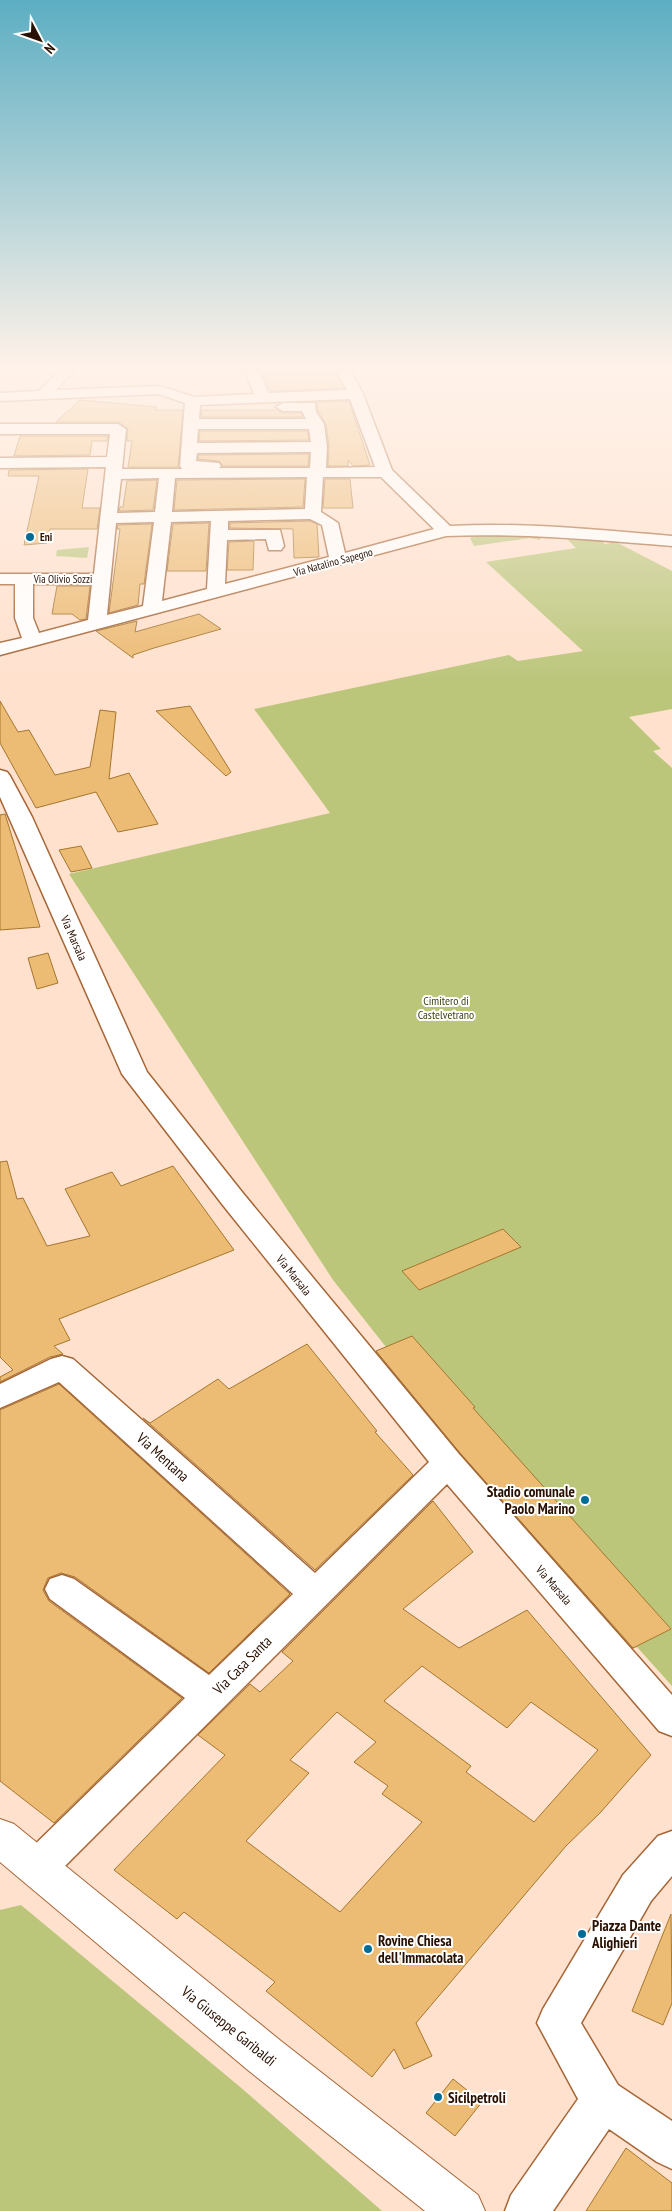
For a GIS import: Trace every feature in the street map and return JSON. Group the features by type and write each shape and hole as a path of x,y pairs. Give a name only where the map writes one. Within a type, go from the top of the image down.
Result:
{"main road":[{"name":"Via Giuseppe Garibaldi","path":"0,1837 220,2019 462,2211"}],"street":[{"path":"97,624 113,474"},
{"path":"152,609 168,474"},
{"path":"313,514 317,474"},
{"path":"387,474 446,532"},
{"path":"108,518 313,514 330,523 335,553 342,559"},
{"path":"216,592 220,516"},
{"name":"Via Natalino Sapegno","path":"0,649 446,532 490,529 559,532 672,541"},
{"path":"219,535 274,534 275,546"},
{"name":"Via Olivio Sozzi","path":"0,579 102,579"},
{"name":"Via Olivio Sozzi","path":"24,579 24,618 32,640"},
{"name":"Via Marsala","path":"0,776 21,818 135,1074 232,1198 448,1463 672,1720"},
{"name":"Via Mentana","path":"0,1397 62,1367 315,1593"},
{"name":"Via Casa Santa","path":"37,1868 448,1463"},
{"path":"62,1589 210,1696"},
{"path":"672,1848 637,1888 558,2023 603,2100 672,2147"},
{"path":"526,2211 603,2100"}],"green space":[{"path":"478,535 542,536 540,540 530,538 474,546 470,538"},
{"name":"Cimitero di Castelvetrano","path":"565,537 601,540 605,544 616,542 672,571 672,709 629,717 661,749 653,751 672,768 672,1686 637,1647 628,1651 373,1353 386,1347 333,1280 69,874 330,813 254,709 509,655 518,661 583,651 486,562 576,548"},
{"path":"89,547 87,558 56,556 57,550"},
{"path":"21,1905 239,2086 382,2211 0,2211 0,1910"}],"building":[{"path":"8,474 87,474 82,508 100,508 97,529 50,529 47,543 24,545 39,476 8,476"},
{"path":"305,479 303,507 174,510 177,480"},
{"path":"325,479 350,479 353,508 323,508"},
{"path":"157,480 153,510 119,511 120,507 123,507 127,481"},
{"path":"310,521 317,524 319,557 294,558 293,529 230,528 230,523"},
{"path":"209,523 206,571 167,571 173,524"},
{"path":"152,524 144,584 140,584 138,605 109,613 120,529 117,529 118,525"},
{"path":"254,541 253,570 227,570 229,542"},
{"path":"57,586 90,586 86,619 80,620 72,614 52,614"},
{"path":"199,614 221,629 154,648 133,655 133,658 96,631 137,621 135,632"},
{"path":"0,701 18,732 29,730 55,775 90,767 100,710 116,712 109,779 129,773 158,824 118,832 96,792 36,808 0,743"},
{"path":"190,706 231,772 226,776 156,711"},
{"path":"5,814 40,927 0,930 0,815"},
{"path":"81,846 92,868 71,872 59,850"},
{"path":"48,953 58,983 37,989 28,958"},
{"path":"7,1161 17,1199 23,1198 47,1246 90,1236 65,1189 112,1172 121,1186 173,1166 234,1250 59,1319 70,1340 54,1346 63,1354 50,1357 0,1382 0,1377 13,1370 0,1357 0,1162"},
{"path":"503,1229 521,1247 419,1290 402,1271"},
{"path":"412,1336 475,1407 473,1408 671,1629 633,1648 460,1453 376,1351"},
{"path":"307,1344 377,1431 375,1432 413,1475 315,1570 143,1418 150,1423 218,1379 229,1389"},
{"path":"59,1384 290,1594 209,1673 75,1577 61,1573 48,1578 43,1590 49,1601 182,1698 54,1823 0,1781 0,1410"},
{"path":"433,1501 473,1552 403,1609 459,1648 527,1610 651,1755 600,1813 566,1846 416,2023 432,2056 404,2069 394,2049 372,2077 266,1991 275,1982 184,1912 177,1919 114,1870 225,1755 198,1735 250,1684 260,1692 293,1661 282,1652","holes":["422,1666 507,1728 531,1702 598,1750 534,1822 466,1772 471,1766 384,1701","337,1712 376,1742 354,1762 388,1786 382,1794 422,1822 340,1912 246,1841 309,1773 290,1760"]},
{"path":"671,1914 672,2003 663,2025 632,2011"},
{"path":"453,2079 482,2102 455,2136 426,2113"},
{"path":"626,2148 672,2183 672,2211 586,2211"}],"place":[{"name":"Eni","path":"30,537"},
{"name":"Stadio comunale Paolo Marino","path":"585,1500"},
{"name":"Piazza Dante Alighieri","path":"582,1934"},
{"name":"Rovine Chiesa dell'Immacolata","path":"368,1949"},
{"name":"Sicilpetroli","path":"438,2097"}]}
